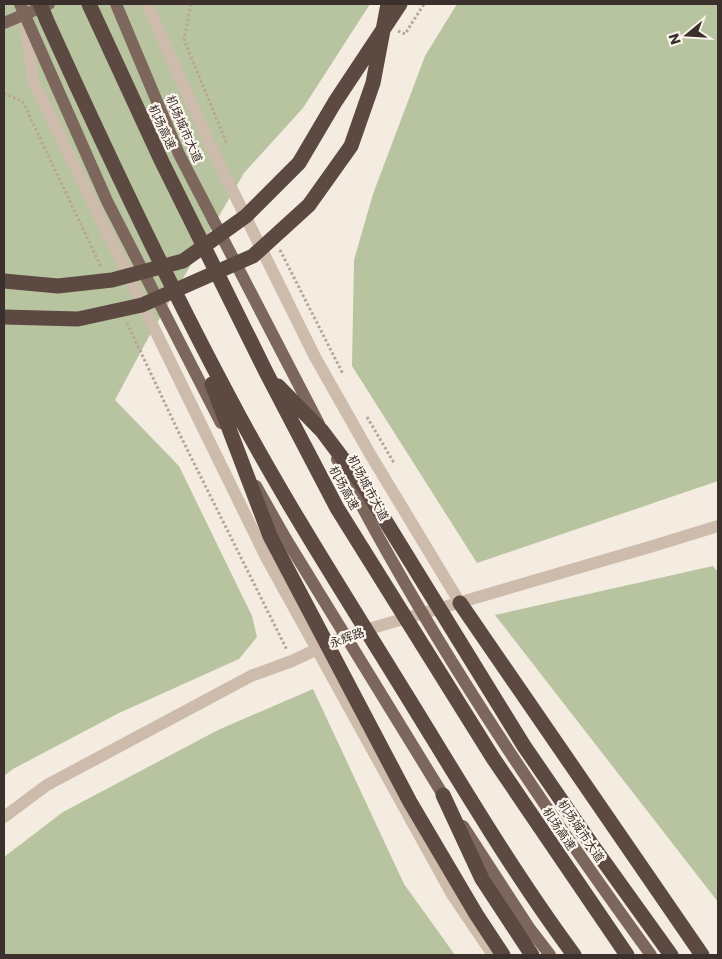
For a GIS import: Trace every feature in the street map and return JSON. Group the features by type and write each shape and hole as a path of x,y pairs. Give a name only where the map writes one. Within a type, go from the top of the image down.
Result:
{"highway":[{"path":"40,4 122,186 228,396 305,531 468,795 545,917 574,955"},
{"name":"机场高速","path":"89,4 162,162 267,374 337,508 493,758 627,955"},
{"path":"4,317 78,319 142,305 253,256 309,204 352,146 373,83 388,4"},
{"path":"4,281 58,286 112,280 183,261 246,216 299,163 335,102 400,4"},
{"path":"183,308 270,536 410,802 476,914 503,955"},
{"path":"267,374 322,431 367,491 524,746 592,845 672,955"},
{"path":"460,603 702,955"},
{"path":"443,795 482,879 532,955"}],"main road":[{"path":"4,23 22,9 49,4"},
{"name":"机场城市大道","path":"116,4 179,154 354,491 422,614 507,747 606,893 651,955"},
{"path":"22,9 107,201 211,404 286,539 443,795 530,929 550,955"}],"street":[{"path":"147,4 210,145 315,358 370,454 460,603"},
{"path":"22,9 33,81 266,557 453,896 493,955"},
{"name":"永辉路","path":"4,817 47,785 251,676 292,661 345,636 718,526"}],"path":[{"path":"191,4 184,40 228,145"},
{"path":"4,93 23,102 103,272"},
{"path":"280,250 346,380"},
{"path":"124,316 179,433 292,661"},
{"path":"366,414 396,466"}],"green space":[{"path":"4,4 370,4 303,108 244,173 146,342 115,400 179,466 252,616 257,637 239,659 119,713 13,769 4,776"},
{"path":"457,4 718,4 718,481 477,563 352,366 354,260 373,194 425,56"},
{"path":"713,566 718,572 718,902 495,615"},
{"path":"313,689 404,884 455,955 4,955 4,857 63,812 218,730"}]}
